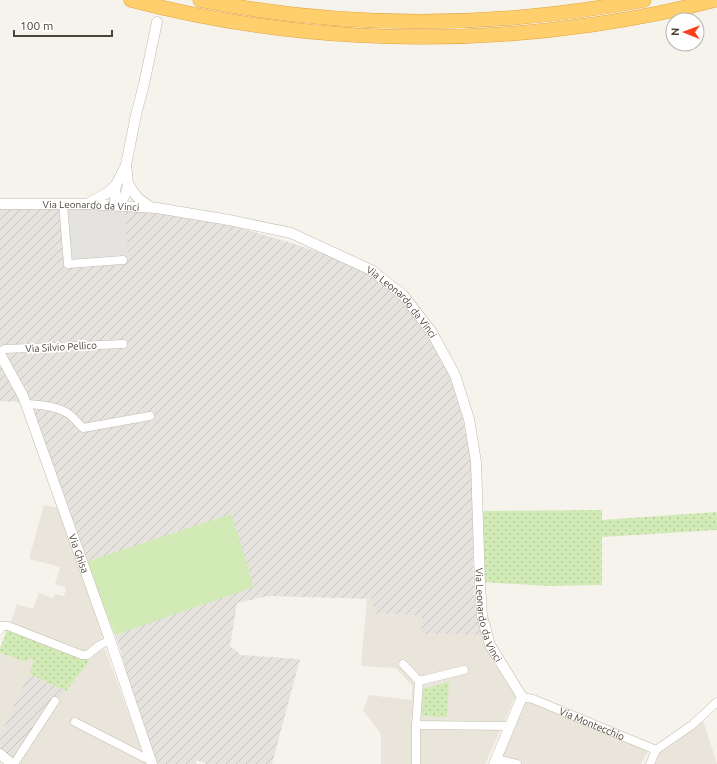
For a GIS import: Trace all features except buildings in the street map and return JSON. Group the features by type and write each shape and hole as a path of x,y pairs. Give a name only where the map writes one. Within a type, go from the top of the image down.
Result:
{"highway":[{"path":"131,0 200,16 274,27 377,36 435,37 498,34 574,27 639,17 715,0"},
{"path":"200,0 266,11 315,17 435,22 534,16 608,7 644,0"}],"street":[{"path":"118,205 114,192 126,165 157,22"},
{"path":"118,205 126,195 128,183 126,165"},
{"path":"128,183 133,193 143,203 151,208"},
{"path":"87,204 107,193 116,186"},
{"name":"Via Leonardo da Vinci","path":"0,204 87,204 151,208 228,220 291,233 371,270 403,294 431,331 455,375 469,419 476,462 482,616 490,645 522,697"},
{"path":"63,204 68,264 123,260"},
{"name":"Via Silvio Pellico","path":"0,353 5,350 123,344"},
{"name":"Via Ghisa","path":"0,353 26,404 151,760"},
{"path":"26,404 36,404 58,409 69,414 83,428 150,416"},
{"path":"0,630 2,626 8,626 87,655 100,645 110,640"},
{"path":"403,664 419,681 416,725 416,764"},
{"path":"419,681 464,670"},
{"path":"517,764 495,761 522,697"},
{"name":"Via Montecchio","path":"522,697 533,699 656,750"},
{"path":"0,754 13,764 55,701"},
{"path":"650,764 656,750 692,725 717,702"},
{"name":"Via Ghisa","path":"75,722 151,760"},
{"path":"416,725 510,726"}],"shaded area":[{"path":"68,208 125,209 128,256 72,260"},
{"path":"82,208 163,213 216,223 244,229 331,256 364,271 396,296 421,326 447,368 462,415 471,461 474,527 474,592 477,616 482,635 421,634 422,616 374,613 374,599 268,596 237,603 230,646 241,655 300,659 272,764 207,764 197,760 196,764 157,764 129,682 115,635 222,596 254,587 230,515 86,562 0,350 0,209"},
{"path":"0,362 14,386 20,402 0,401"},
{"path":"44,505 59,508 104,635 87,653 10,624 17,604 33,609 39,593 53,598 55,594 64,596 66,588 55,584 60,567 29,559"},
{"path":"367,599 375,599 374,613 422,616 421,634 482,635 495,665 516,694 485,764 381,764 381,734 363,710 369,695 412,700 412,686 396,668 361,666"},
{"path":"105,649 147,764 19,764 66,691 96,652"},
{"path":"0,653 26,662 29,658 35,661 0,735"},
{"path":"29,674 66,691 19,764 0,750 0,735"},
{"path":"526,701 648,751 641,764 498,764"},
{"path":"703,721 717,764 652,764 658,753 678,741"}],"green space":[{"path":"602,510 602,520 717,512 717,530 602,537 602,585 547,586 483,582 481,511"},
{"path":"231,514 254,587 115,635 86,562"},
{"path":"7,630 83,659 90,660 66,691 29,674 34,661 29,658 26,662 0,653 0,648"},
{"path":"449,682 447,717 422,716 423,689"}]}
